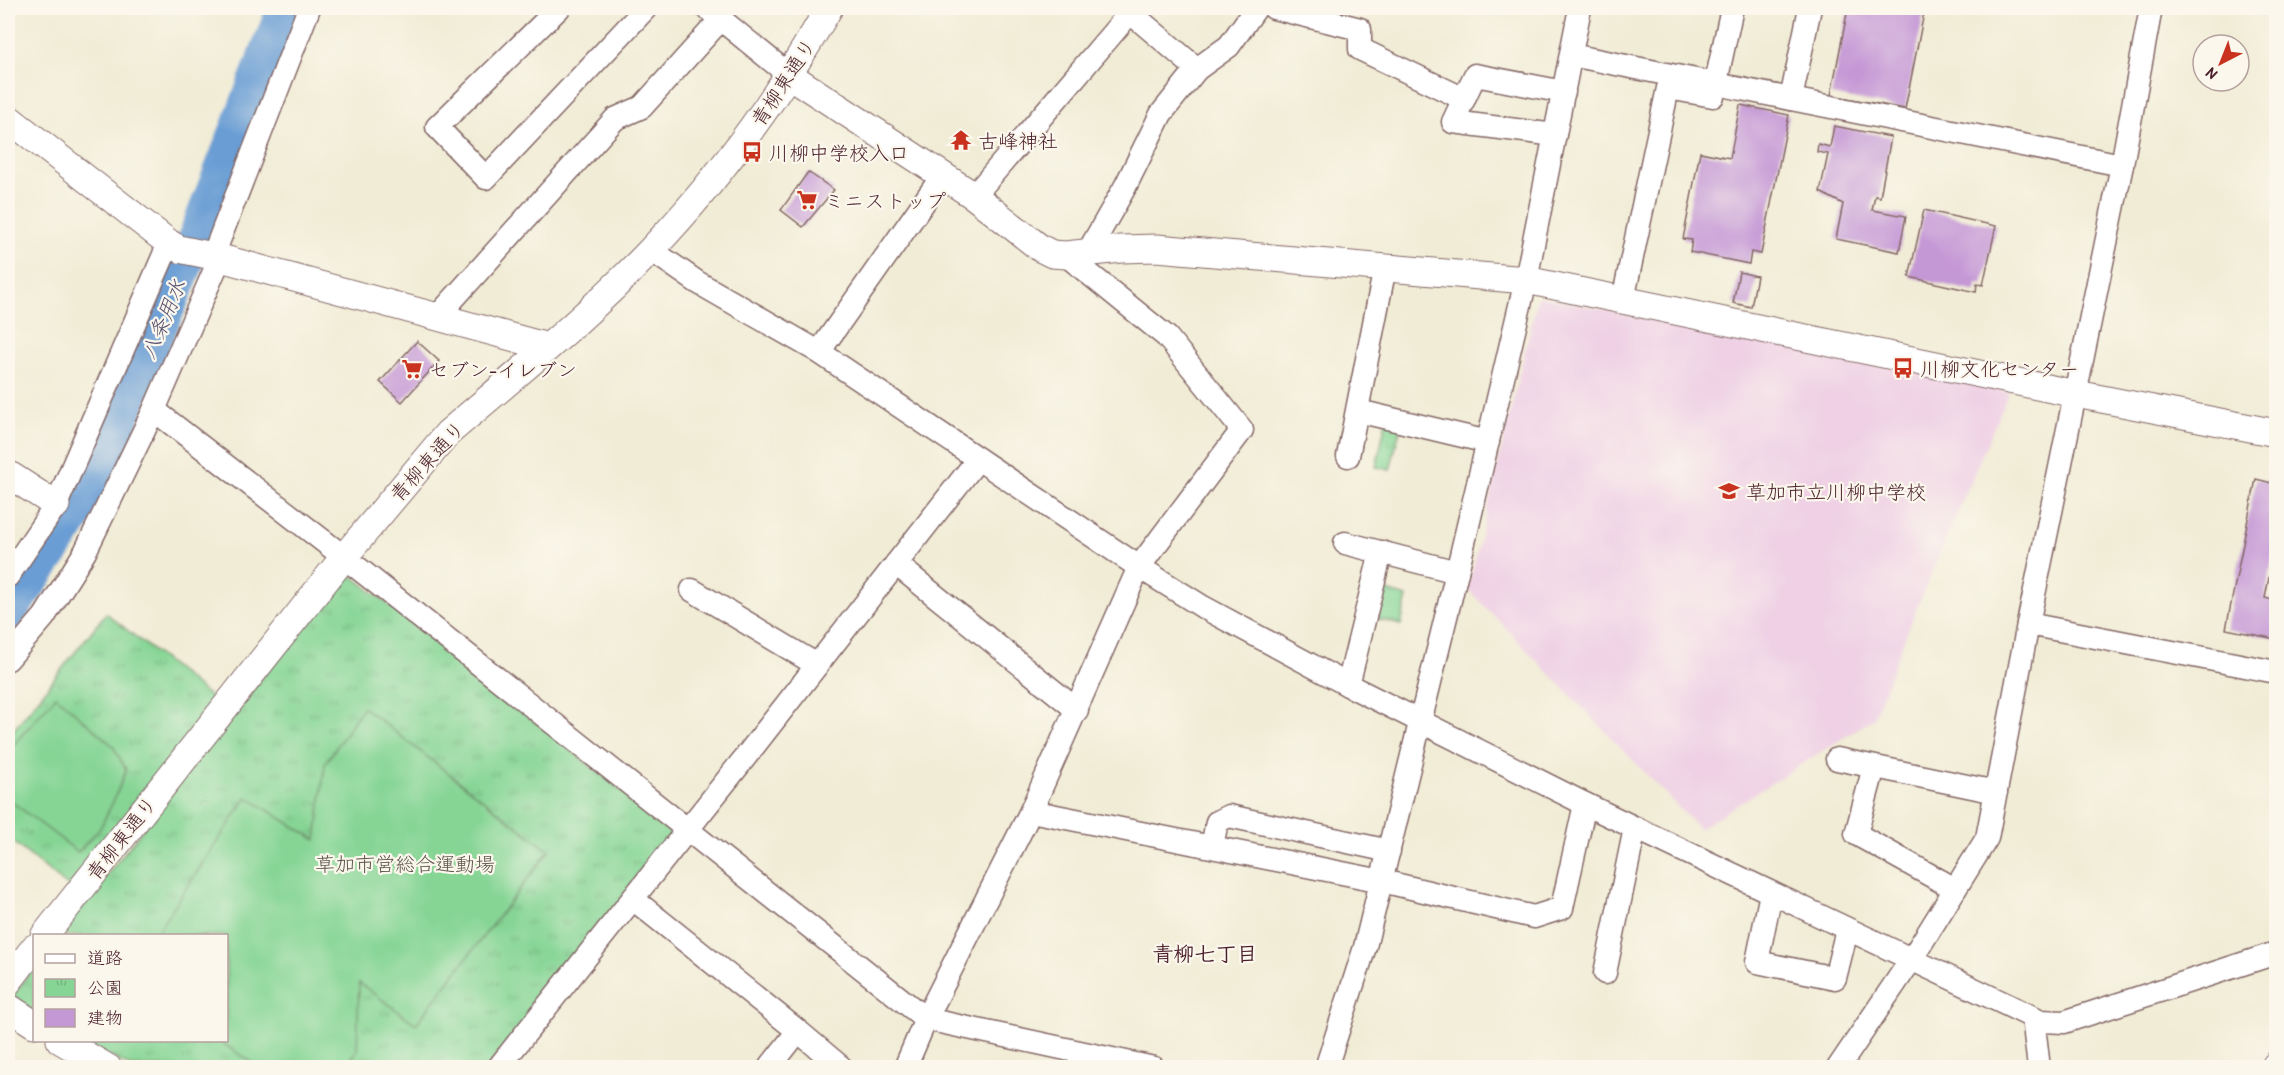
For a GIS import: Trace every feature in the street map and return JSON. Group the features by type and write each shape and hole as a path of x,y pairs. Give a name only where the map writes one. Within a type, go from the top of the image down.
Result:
{"street":[{"path":"8,659 44,617 85,552 154,410 217,257 309,8"},
{"path":"558,8 437,127 486,178 646,8"},
{"name":"青柳東通り","path":"46,934 344,557 448,433 548,347 651,250 719,174 789,75 829,8"},
{"path":"1077,254 1125,187 1161,114 1197,69 1229,46 1256,8"},
{"path":"1274,8 1360,29 1360,49 1464,99"},
{"path":"1326,1068 1365,948 1527,280 1580,8"},
{"path":"1623,300 1668,88 1713,96 1732,8"},
{"path":"1791,99 1810,8"},
{"path":"1838,1068 1911,960 1987,838 2028,624 2122,165 2151,8"},
{"path":"974,196 1130,9 1197,69"},
{"path":"438,316 615,119 642,106 714,13 789,75 974,196 1040,248 1052,254 1166,248 1527,280 2076,394 2277,433"},
{"path":"1571,55 2122,165"},
{"path":"1555,135 1453,122 1475,75 1564,92"},
{"path":"8,118 174,246 548,347"},
{"path":"819,352 943,175"},
{"path":"8,576 56,505 174,246"},
{"path":"651,250 697,282 819,352 1138,567 1203,607 1348,685 1585,804 2041,1021 2064,1022 2277,953"},
{"path":"905,1068 926,1019 1031,811 1138,567 1242,430 1167,337 1077,254"},
{"path":"1348,456 1385,267"},
{"path":"154,410 344,557 926,1019 1116,1064 1154,1068"},
{"path":"1358,411 1488,442"},
{"path":"498,1068 978,459"},
{"path":"8,474 56,505"},
{"path":"1346,543 1457,572"},
{"path":"1348,685 1382,552"},
{"path":"896,564 1077,710"},
{"path":"692,590 817,665"},
{"path":"2028,624 2277,672"},
{"path":"1837,759 1996,792"},
{"path":"1874,766 1856,834 1955,889"},
{"path":"1031,811 1382,881 1534,917 1562,908 1585,804"},
{"path":"1212,846 1217,822 1229,816 1389,851"},
{"path":"1605,973 1635,828"},
{"path":"1771,894 1757,962 1835,978 1847,930"},
{"path":"633,899 842,1068"},
{"path":"8,982 33,949"},
{"path":"8,1007 33,1023"},
{"path":"2033,1017 2039,1068"},
{"path":"769,1068 798,1031"},
{"path":"62,1042 108,1068"}],"shaded area":[{"name":"草加市立川柳中学校","path":"1538,296 2009,392 1916,609 1873,719 1699,829 1468,589"}],"green space":[{"path":"1386,421 1401,425 1390,470 1376,467"},
{"name":"草加市営総合運動場","path":"346,571 675,833 489,1067 131,1067 81,1042 228,1042 228,934 61,934"},
{"path":"1378,588 1407,597 1401,625 1373,618"},
{"path":"106,613 217,702 69,887 8,838 8,737"},
{"path":"56,696 113,746 126,770 100,828 78,852 8,799 8,751"},
{"path":"363,707 549,851 416,1024 359,983 357,1050 347,1067 259,1067 221,1042 228,1042 228,934 156,934 247,797 316,840 325,764"},
{"path":"33,967 33,1010 13,996"}],"building":[{"path":"1848,8 1925,8 1905,109 1831,95"},
{"path":"1740,105 1789,115 1761,254 1751,252 1749,264 1690,252 1692,240 1683,239 1700,152 1730,158"},
{"path":"1834,126 1891,137 1880,197 1875,196 1872,210 1906,216 1899,252 1836,239 1843,204 1820,192 1828,154 1817,152 1818,144 1830,147"},
{"path":"808,172 834,190 803,227 781,210"},
{"path":"1924,210 1996,226 1983,285 1977,284 1976,292 1909,277"},
{"path":"1739,272 1757,276 1751,307 1733,303"},
{"path":"417,341 439,361 402,402 380,382"},
{"path":"2256,479 2276,484 2276,542 2265,598 2276,601 2276,639 2226,629"}],"waterway":[{"name":"八条用水","path":"8,613 90,493 182,273 285,8"}],"place":[{"name":"古峰神社","path":"961,140"},
{"name":"川柳中学校入口","path":"752,152"},
{"name":"ミニストップ","path":"807,200"},
{"name":"川柳文化センター","path":"1903,368"},
{"name":"セブン-イレブン","path":"412,369"},
{"name":"草加市立川柳中学校","path":"1729,491"}],"district":[{"name":"青柳七丁目","path":"1205,953"}]}
